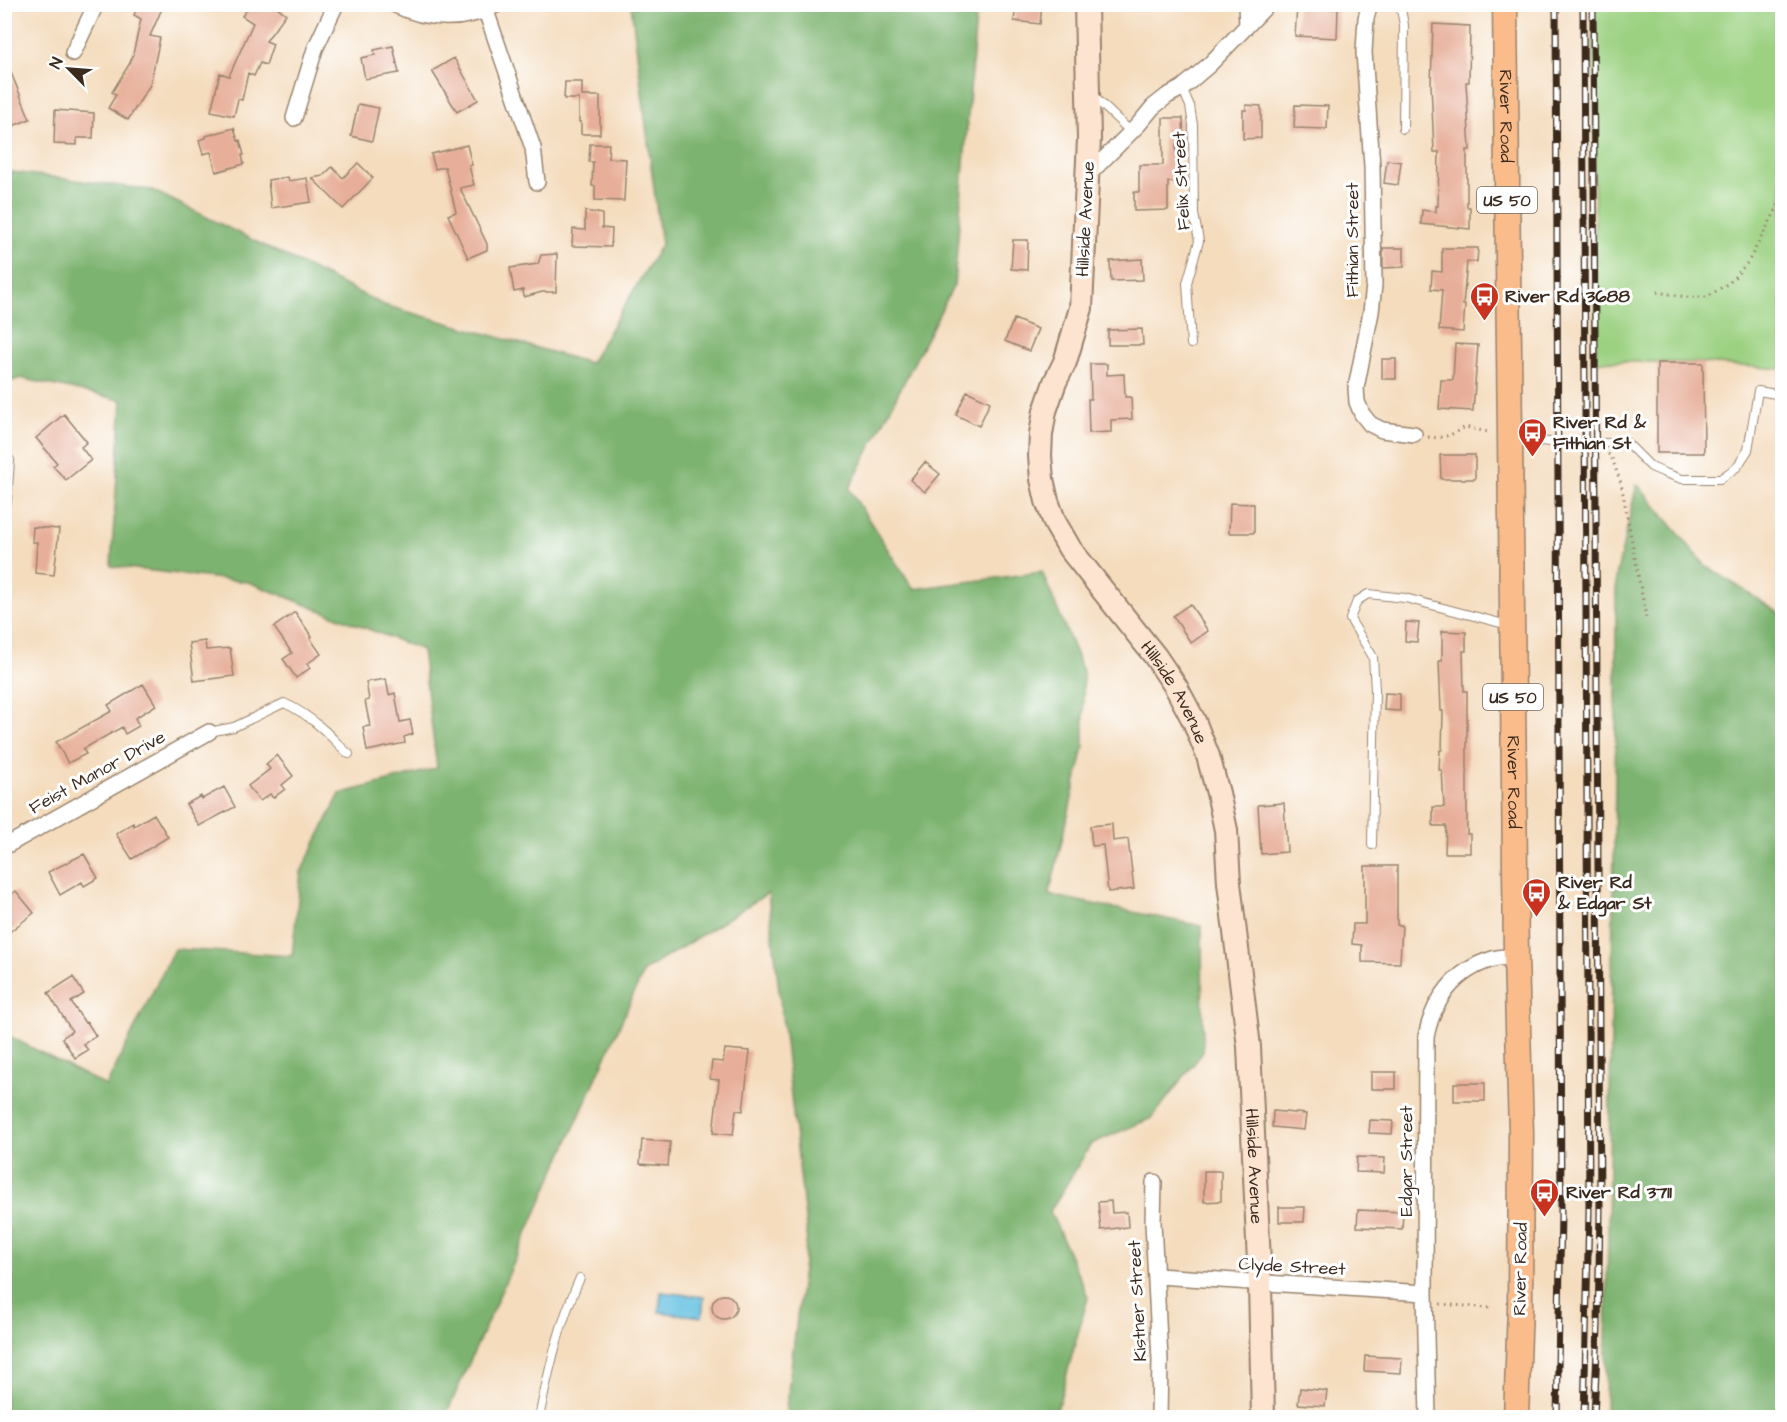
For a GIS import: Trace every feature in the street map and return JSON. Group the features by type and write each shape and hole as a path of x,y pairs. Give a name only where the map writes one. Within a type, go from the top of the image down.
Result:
{"main road":[{"name":"River Road","path":"1505,4 1499,435 1512,626 1516,956 1521,1133 1520,1307 1516,1418"}],"street":[{"path":"73,53 96,4"},
{"path":"294,118 315,49 336,4"},
{"path":"393,4 423,16 446,18 470,16 492,8 533,148 537,182"},
{"name":"Hillside Avenue","path":"1086,4 1089,139 1081,308 1065,362 1045,411 1040,456 1042,479 1055,523 1070,549 1155,656 1176,687 1194,721 1208,756 1218,793 1226,830 1229,883 1249,1047 1260,1284 1263,1418"},
{"path":"1246,4 1247,26"},
{"path":"1088,176 1153,107 1182,88 1209,65 1268,4"},
{"name":"Fithian Street","path":"1370,4 1364,41 1372,166 1374,285 1356,388 1357,402 1362,414 1370,424 1382,430 1414,434"},
{"name":"Feist Manor Drive","path":"4,847 209,732"},
{"name":"Edgar Street","path":"1428,1418 1425,1293 1426,1037 1429,1022 1442,994 1465,972 1493,959 1516,956"},
{"name":"Kistner Street","path":"1154,1182 1153,1222 1160,1360 1159,1418"},
{"name":"Clyde Street","path":"1157,1276 1425,1293"}],"lane":[{"path":"1400,4 1404,25 1403,129"},
{"name":"Felix Street","path":"1182,88 1190,106 1193,125 1194,214 1199,241 1187,283 1191,344"},
{"path":"1088,91 1105,110 1131,132"},
{"path":"1499,435 1558,443 1627,443 1651,467 1682,478 1720,478 1737,467 1748,450 1758,391 1782,395"},
{"path":"4,506 7,501 10,460"},
{"path":"1372,845 1375,690 1373,657 1350,620 1357,601 1368,594 1405,598 1512,626"},
{"path":"209,732 234,727 284,703 324,730 349,754"},
{"path":"539,1418 566,1307 580,1278"}],"path":[{"path":"1657,292 1687,297 1707,297 1730,282 1748,262 1782,199"},
{"path":"1414,434 1438,439 1455,434 1465,427 1499,435"},
{"path":"1596,442 1611,456 1621,483 1647,622"},
{"path":"1425,1293 1436,1304 1491,1308"}],"green space":[{"path":"631,5 977,5 954,285 849,489 913,589 1042,572 1083,671 1084,747 1049,895 1202,926 1203,1052 1152,1118 1091,1144 1050,1211 1088,1297 1055,1417 785,1417 807,1236 768,893 644,971 445,1417 5,1417 5,1034 106,1086 174,949 292,956 301,872 340,794 437,768 422,650 248,582 111,566 122,400 20,378 5,384 5,171 152,190 384,305 590,363 661,245"},
{"path":"1593,5 1782,5 1782,369 1703,363 1596,361"},
{"path":"1637,484 1705,565 1782,615 1782,1417 1605,1417 1616,718 1616,577"}],"water":[{"path":"661,1292 704,1297 702,1317 659,1312"}],"building":[{"path":"139,4 164,4 150,36 160,38 150,85 128,120 108,108 116,95 112,92 133,54 141,19 134,15"},
{"path":"251,4 273,4 286,14 266,41 273,44 266,65 260,63 254,76 248,73 242,100 238,99 234,116 211,111 220,73 229,76 253,23 242,16"},
{"path":"1016,4 1042,4 1040,24 1014,21"},
{"path":"1297,7 1338,9 1337,38 1295,36"},
{"path":"1433,24 1470,26 1469,82 1466,82 1470,150 1467,150 1467,207 1470,207 1470,229 1421,224 1422,210 1436,212 1436,206 1438,206 1439,152 1434,152 1431,84"},
{"path":"393,46 399,73 365,79 361,58 375,55 374,50"},
{"path":"5,58 30,119 8,128 4,119"},
{"path":"454,58 478,100 457,112 432,71"},
{"path":"565,82 582,82 582,96 600,96 600,134 581,134 579,99 564,99"},
{"path":"358,104 379,108 372,141 351,136"},
{"path":"1246,105 1261,106 1261,138 1243,139 1243,110 1246,110"},
{"path":"1295,105 1328,106 1327,129 1294,128"},
{"path":"55,110 94,113 93,138 77,138 77,145 54,144"},
{"path":"1163,118 1183,118 1184,144 1176,144 1176,182 1168,182 1168,210 1134,211 1134,192 1139,192 1139,165 1163,165"},
{"path":"234,128 238,141 240,140 244,164 216,172 211,152 203,154 199,140"},
{"path":"590,144 609,144 608,158 626,159 624,201 595,200 595,186 592,186 593,162 589,162"},
{"path":"467,145 474,185 460,188 487,244 487,250 468,258 448,215 456,212 445,167 435,169 431,154"},
{"path":"1387,160 1401,162 1398,185 1384,183"},
{"path":"358,163 373,178 343,209 312,178 323,176 332,167 343,178"},
{"path":"288,177 289,181 307,178 311,202 271,208 268,180"},
{"path":"585,211 602,214 602,228 612,229 611,247 572,246 573,229 585,230"},
{"path":"1013,240 1028,240 1027,270 1011,269"},
{"path":"1383,248 1404,248 1404,267 1383,268"},
{"path":"1442,248 1478,248 1477,262 1467,262 1463,332 1439,330 1442,290 1431,289 1432,271 1442,272"},
{"path":"557,254 556,292 542,292 524,297 523,290 514,292 510,268 538,264 541,255"},
{"path":"1142,259 1143,280 1111,281 1110,261"},
{"path":"1014,319 1038,329 1029,351 1005,341"},
{"path":"1142,329 1143,345 1108,345 1108,330"},
{"path":"1455,344 1478,345 1473,411 1439,409 1441,380 1453,380"},
{"path":"1382,359 1396,359 1396,379 1382,379"},
{"path":"1657,363 1703,363 1704,453 1657,453"},
{"path":"1090,364 1107,364 1107,375 1124,374 1125,397 1131,397 1132,419 1111,420 1111,432 1089,433"},
{"path":"967,391 990,402 979,426 956,415"},
{"path":"64,414 87,442 81,447 91,460 66,480 53,466 57,463 36,438"},
{"path":"1440,455 1475,455 1475,479 1441,479"},
{"path":"925,462 940,474 925,492 910,480"},
{"path":"1230,503 1254,504 1254,533 1229,533"},
{"path":"33,527 59,529 54,575 35,573 37,542 32,542"},
{"path":"1190,604 1208,631 1191,643 1173,616"},
{"path":"295,612 321,654 307,664 310,668 296,678 283,659 292,653 274,627"},
{"path":"1406,622 1419,623 1417,642 1405,641"},
{"path":"1442,631 1466,632 1466,651 1463,651 1464,691 1467,691 1467,834 1470,834 1470,853 1445,853 1446,826 1433,826 1433,807 1444,807 1442,770 1439,770 1443,711 1441,711 1439,661 1442,661"},
{"path":"205,641 206,650 230,648 234,676 194,681 189,643"},
{"path":"386,679 389,695 395,693 400,722 410,720 413,734 404,737 405,743 367,751 363,727 370,726 365,701 369,700 366,682"},
{"path":"143,684 156,705 135,718 139,726 125,734 122,727 83,749 86,754 68,763 56,742 112,711 108,705"},
{"path":"1385,693 1400,694 1400,711 1384,710"},
{"path":"277,755 293,776 282,785 285,789 273,798 270,794 260,801 248,786 270,769 266,764"},
{"path":"224,787 235,807 199,826 186,804 201,796 202,799"},
{"path":"1284,803 1287,852 1261,854 1258,805"},
{"path":"154,814 168,837 132,859 116,834 133,823 134,826"},
{"path":"1112,824 1113,841 1128,839 1134,889 1108,892 1103,845 1092,846 1090,826"},
{"path":"84,854 98,878 84,886 82,882 60,895 48,872"},
{"path":"1365,866 1397,866 1397,925 1402,925 1400,963 1362,962 1362,945 1352,944 1353,924 1365,924"},
{"path":"16,891 34,913 4,936 4,900"},
{"path":"73,977 84,994 71,1002 96,1036 83,1044 88,1050 75,1058 62,1038 72,1031 48,993"},
{"path":"725,1049 750,1051 743,1111 736,1110 733,1135 713,1133 719,1080 710,1079 712,1061 723,1062"},
{"path":"1371,1072 1396,1072 1396,1089 1371,1089"},
{"path":"1454,1083 1485,1083 1485,1101 1454,1101"},
{"path":"1273,1111 1306,1114 1304,1130 1272,1127"},
{"path":"1370,1120 1393,1121 1392,1134 1369,1133"},
{"path":"642,1140 670,1142 668,1166 640,1164"},
{"path":"1357,1157 1385,1158 1384,1173 1356,1172"},
{"path":"1204,1171 1221,1171 1221,1201 1204,1202"},
{"path":"1111,1201 1112,1213 1127,1212 1128,1227 1101,1230 1098,1202"},
{"path":"1279,1207 1305,1207 1304,1222 1279,1222"},
{"path":"1358,1210 1403,1212 1402,1229 1357,1227"},
{"path":"724,1295 732,1299 736,1307 732,1315 724,1319 716,1315 712,1307 716,1299"},
{"path":"1365,1356 1402,1358 1401,1373 1364,1371"},
{"path":"1300,1388 1327,1391 1325,1406 1298,1404"}],"railway":[{"path":"1556,4 1561,1214 1557,1418"},
{"path":"1583,4 1589,1211 1584,1418"},
{"path":"1593,4 1600,1211 1594,1418"}],"place":[{"name":"River Rd 3688","path":"1484,322"},
{"name":"River Rd & Fithian St","path":"1532,458"},
{"name":"River Rd & Edgar St","path":"1537,918"},
{"name":"River Rd 3711","path":"1545,1218"}]}
